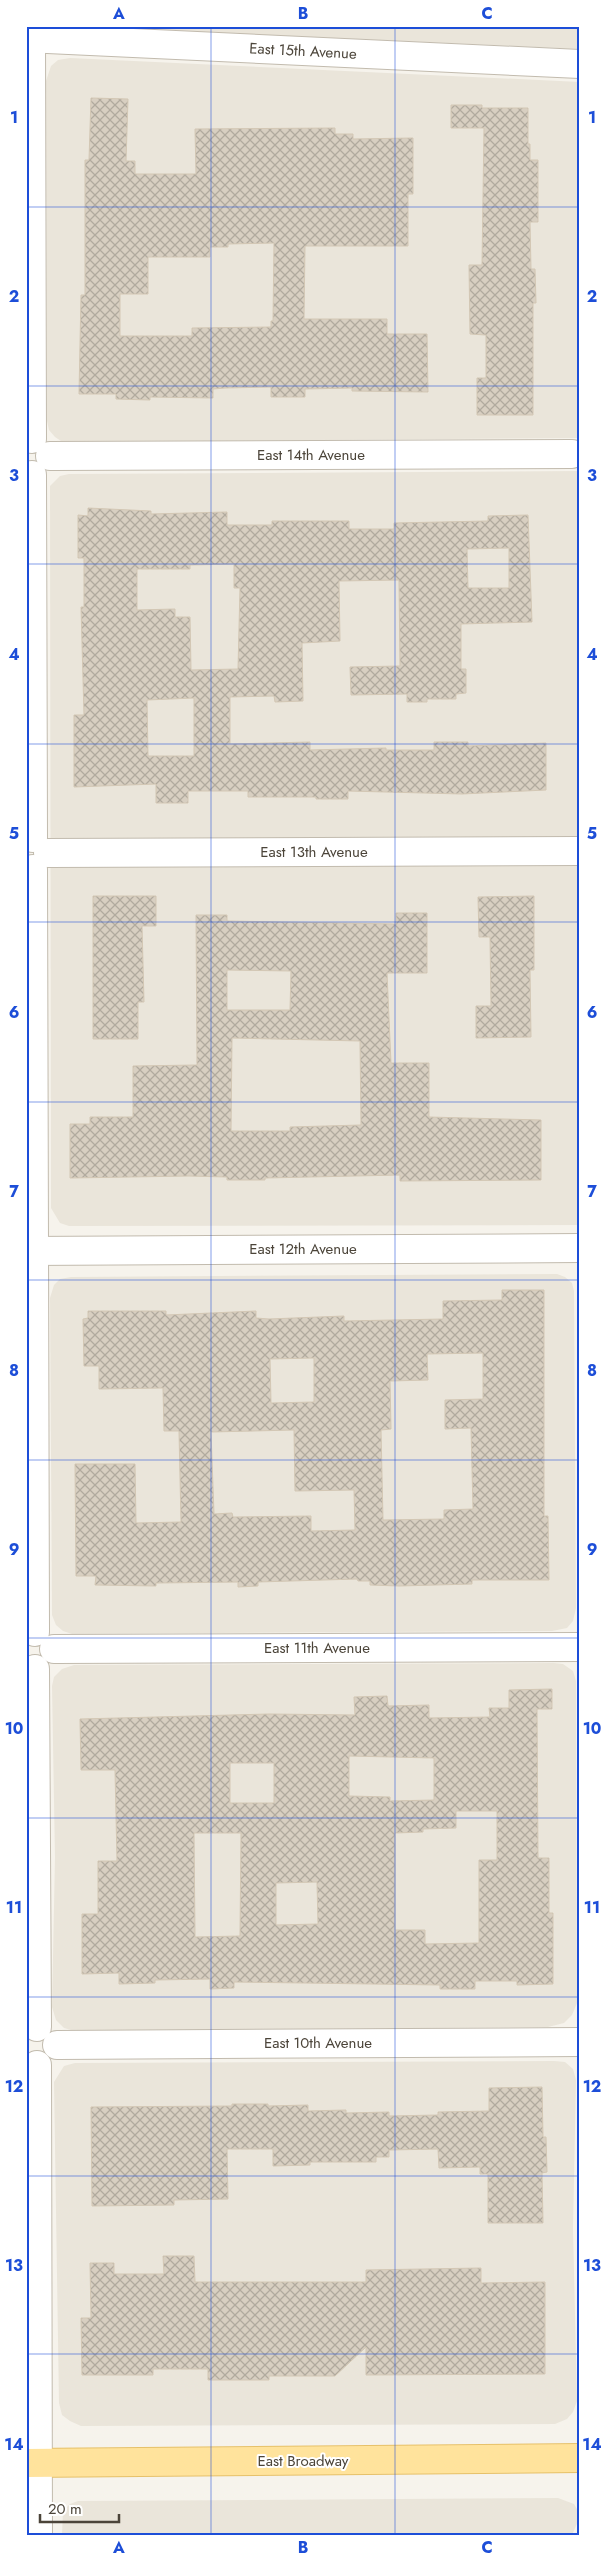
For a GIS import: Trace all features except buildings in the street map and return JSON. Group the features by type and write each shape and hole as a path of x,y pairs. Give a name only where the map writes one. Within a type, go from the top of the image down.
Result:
{"main road":[{"name":"East Broadway","path":"32,2463 580,2458"}],"street":[{"name":"East 15th Avenue","path":"29,38 78,33 580,64"},
{"path":"29,38 33,457 30,1251 38,1638 51,1661 46,1665 30,1668 32,2029 48,2030 57,2045 53,2057 43,2064 32,2064 32,2463 38,2535"},
{"name":"East 14th Avenue","path":"33,457 577,454"},
{"name":"East 13th Avenue","path":"33,853 580,851"},
{"name":"East 12th Avenue","path":"30,1251 580,1248"},
{"name":"East 11th Avenue","path":"38,1638 580,1647"},
{"name":"East 10th Avenue","path":"57,2045 580,2042"}],"shaded area":[{"path":"71,26 580,26 580,49 111,28"},
{"path":"70,58 580,82 580,438 71,442 61,441 55,437 49,430 47,421 46,81 51,66 58,60"},
{"path":"580,471 580,1225 69,1226 60,1223 51,1208 50,486 60,476 69,474"},
{"path":"557,1274 565,1277 572,1283 574,1291 576,1608 573,1621 567,1628 552,1631 72,1634 63,1631 56,1625 52,1615 50,1298 54,1285 60,1279 71,1277"},
{"path":"563,1664 573,1671 576,1681 577,2003 572,2015 564,2023 548,2027 75,2031 64,2028 56,2020 52,2007 55,1857 52,1686 54,1677 62,1669 74,1665"},
{"path":"565,2062 573,2069 576,2080 573,2228 577,2401 573,2412 567,2419 555,2424 81,2426 62,2415 59,2403 54,2082 64,2066 75,2063"},
{"path":"558,2498 574,2504 578,2511 579,2519 572,2535 62,2535 63,2511 70,2504 78,2501"}]}
